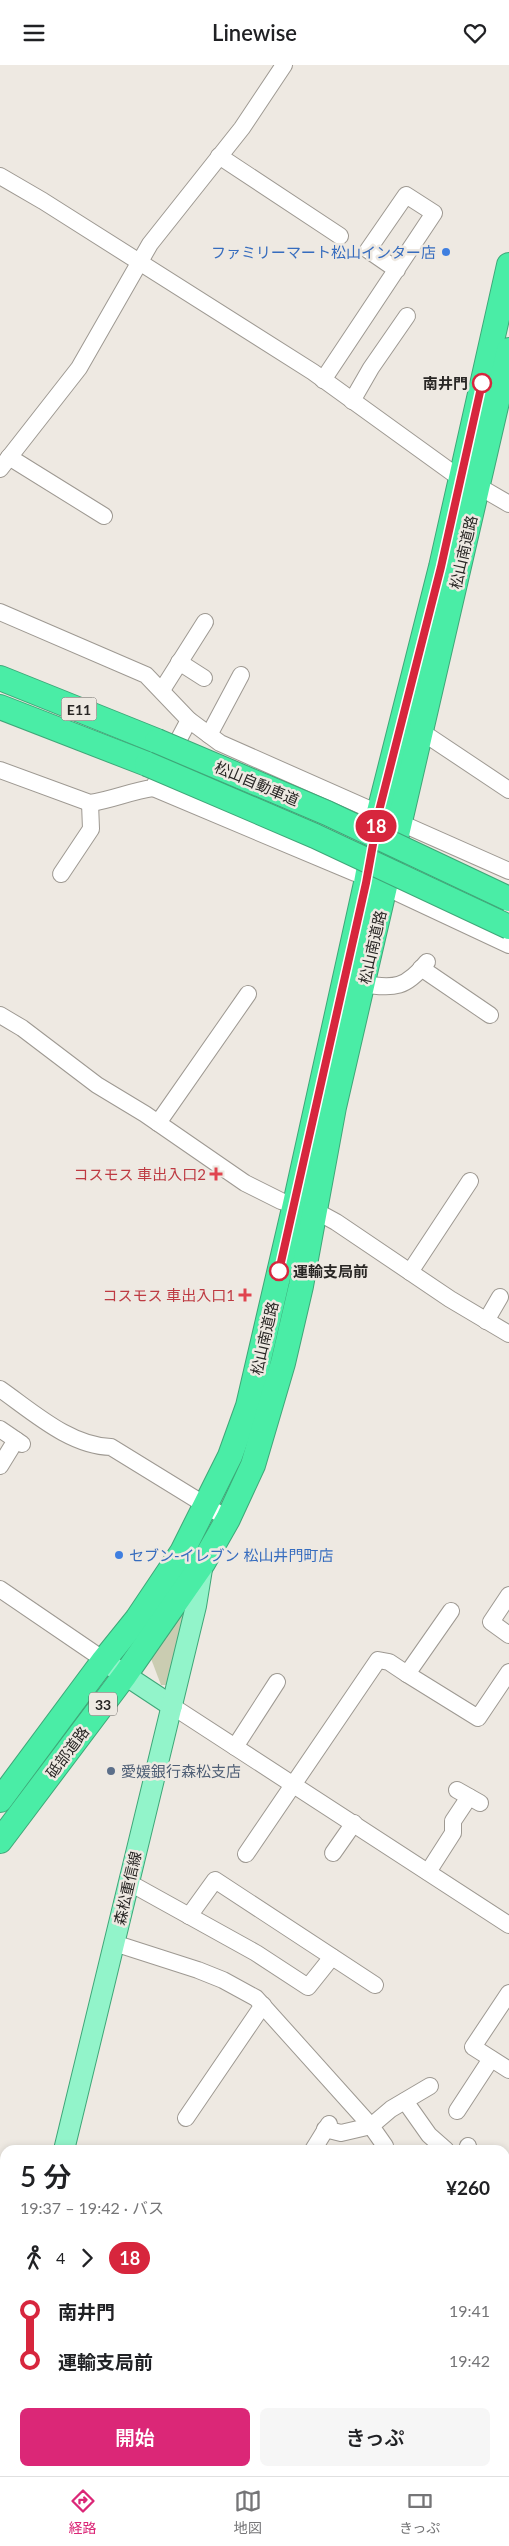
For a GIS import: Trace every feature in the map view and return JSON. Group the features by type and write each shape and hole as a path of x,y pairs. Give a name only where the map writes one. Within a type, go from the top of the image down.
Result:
{"highway":[{"name":"松山南道路","path":"203,1563 228,1519 253,1465 269,1414 301,1286 305,1207 366,883 389,816 422,732 509,265"},
{"name":"松山南道路","path":"182,1552 230,1456 248,1406 334,1107 363,984 389,816 401,719 441,567 509,350"},
{"name":"松山自動車道","path":"0,678 157,741 327,813 509,899"},
{"name":"E11","path":"0,707 149,774"},
{"path":"0,721 149,774"},
{"name":"松山自動車道","path":"149,774 197,785 315,836 509,927"},
{"name":"砥部道路","path":"0,1800 104,1660 137,1619 182,1552"},
{"name":"砥部道路","path":"0,1841 125,1675 203,1563"}],"main road":[{"name":"森松重信線","path":"70,2145 128,1882 196,1606 203,1563"},
{"path":"104,1660 172,1706"}],"street":[{"path":"104,516 5,463 79,368 139,261 162,226 242,128 284,65"},
{"path":"219,156 340,236"},
{"path":"0,176 139,261 323,380 469,482 509,504"},
{"path":"323,380 397,270"},
{"path":"352,401 371,368 407,316"},
{"path":"0,613 146,675 189,720 220,743 389,816 509,871"},
{"path":"162,690 205,622"},
{"path":"179,662 204,678"},
{"path":"209,735 241,675"},
{"path":"401,719 509,790"},
{"path":"0,770 90,803 105,801 134,791 189,720"},
{"path":"149,774 355,873"},
{"path":"61,874 91,829 90,803"},
{"path":"398,893 509,945"},
{"path":"363,984 383,988 401,985 424,965 490,1015"},
{"path":"158,1123 248,994"},
{"path":"0,1015 22,1028 97,1085 158,1123 246,1183 281,1201 305,1207 509,1334"},
{"path":"410,1272 470,1181"},
{"path":"486,1321 500,1297"},
{"path":"0,1389 79,1441 98,1447 112,1447 228,1519"},
{"path":"0,1429 19,1442 0,1465"},
{"path":"0,1589 104,1660"},
{"path":"509,1595 491,1622 509,1635"},
{"path":"407,1674 451,1611"},
{"path":"246,1855 378,1660 389,1662 478,1718 509,1672"},
{"path":"235,1747 277,1682"},
{"path":"172,1706 509,1925"},
{"path":"428,1872 453,1833 453,1821 469,1797"},
{"path":"333,1853 354,1823"},
{"path":"189,1916 215,1880 375,1985"},
{"path":"128,1882 256,1953 308,1987 332,1957"},
{"path":"114,1943 223,1980 245,1990 263,2005 371,2127 384,2145"},
{"path":"509,1993 473,2047 509,2070"},
{"path":"186,2118 263,2005"},
{"path":"457,2111 491,2059"},
{"path":"316,2145 327,2127 341,2133 371,2127 405,2101 430,2086"},
{"path":"405,2101 429,2135 440,2145"}],"green space":[{"path":"189,1604 168,1685 161,1685 150,1656"}],"bus line":[{"name":"18","path":"279,1271 338,999 366,883 379,811 441,567 482,383"}],"place":[{"name":"ファミリーマート松山インター店","path":"446,252"},
{"name":"南井門","path":"482,383"},
{"name":"コスモス 車出入口2","path":"216,1174"},
{"name":"運輸支局前","path":"279,1271"},
{"name":"コスモス 車出入口1","path":"245,1295"},
{"name":"セブン-イレブン 松山井門町店","path":"119,1555"},
{"name":"愛媛銀行森松支店","path":"111,1771"}]}
